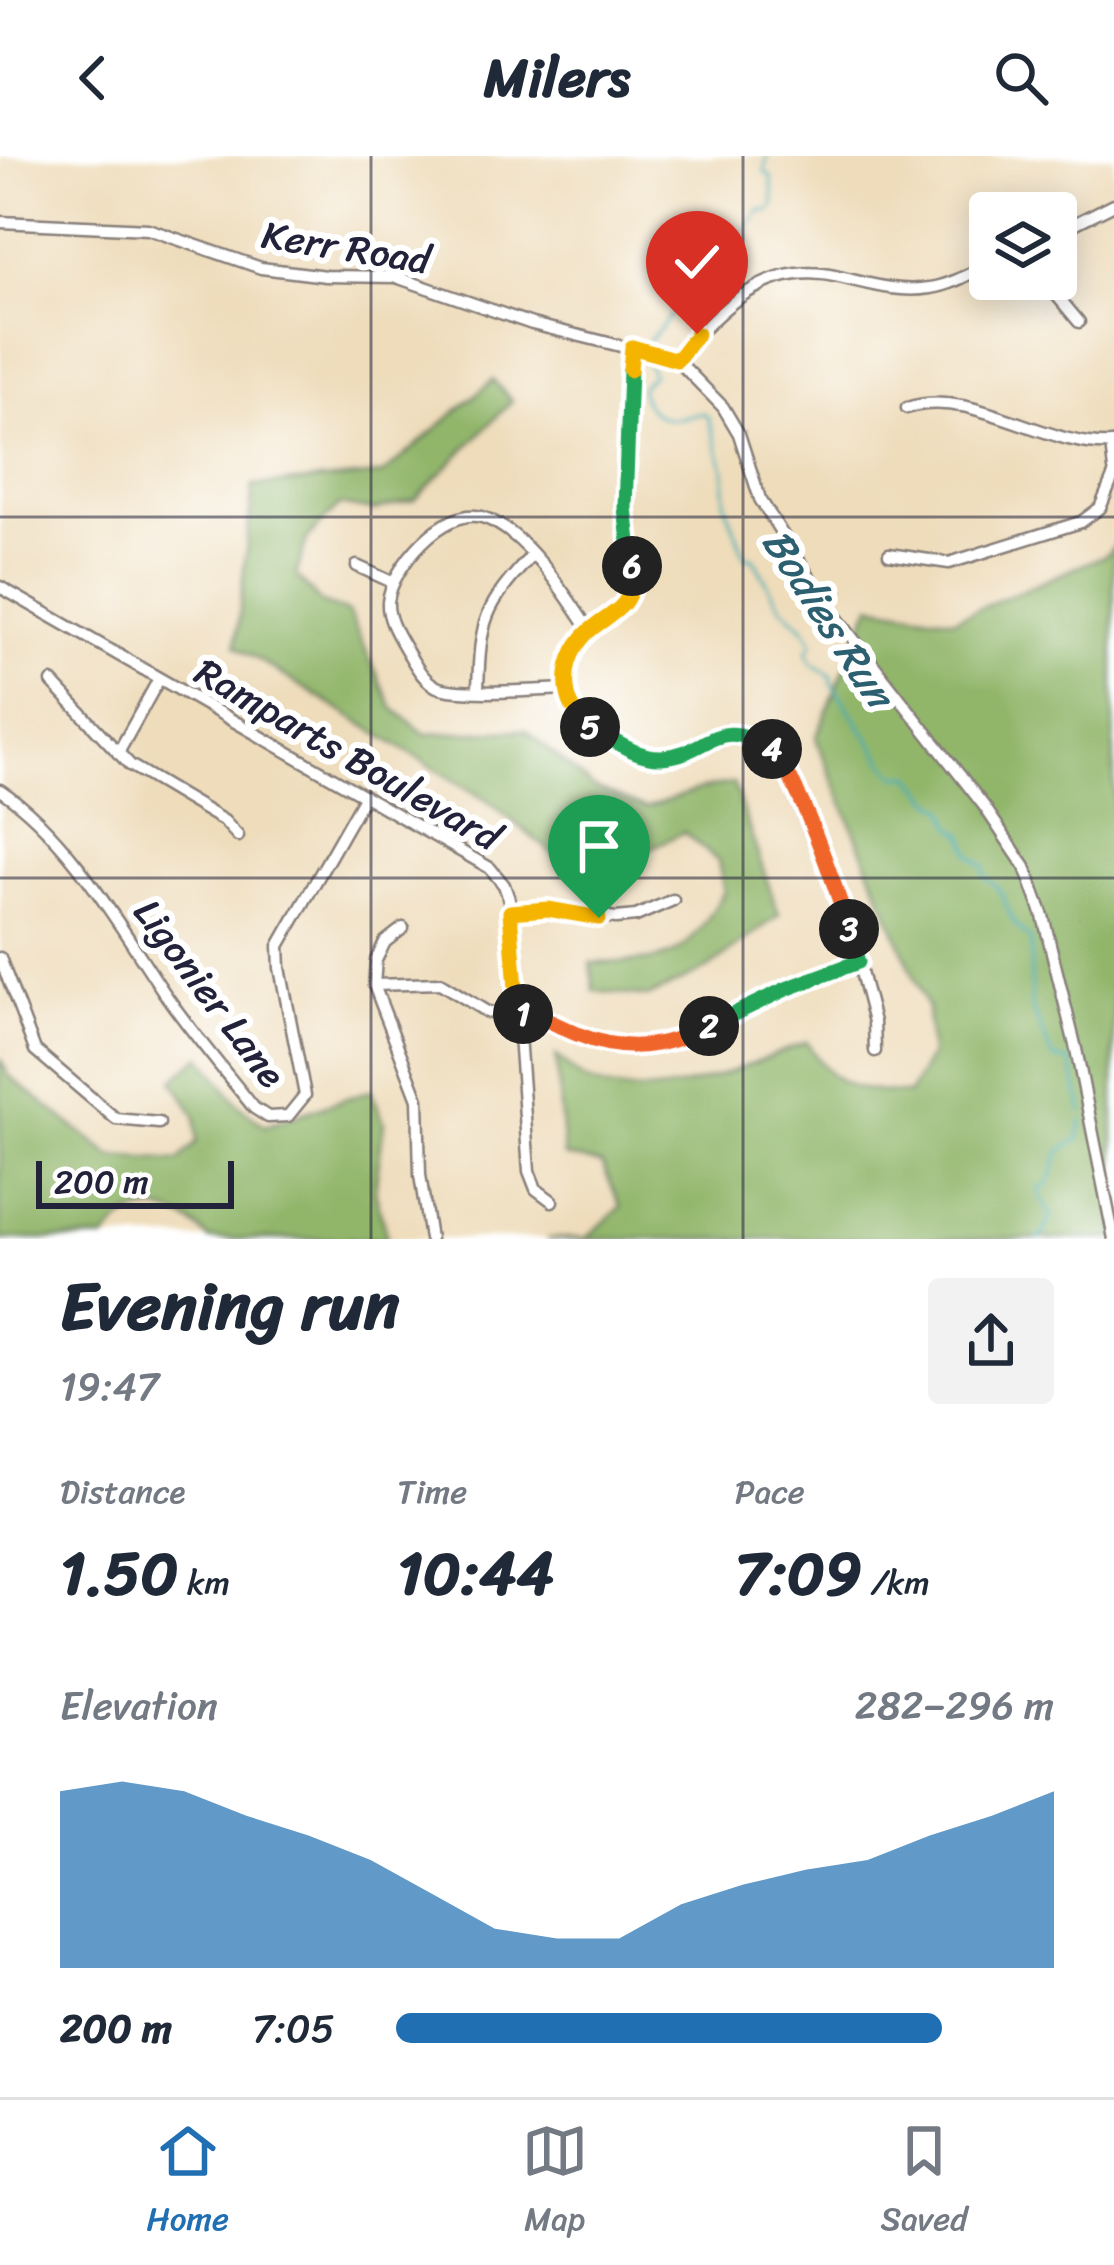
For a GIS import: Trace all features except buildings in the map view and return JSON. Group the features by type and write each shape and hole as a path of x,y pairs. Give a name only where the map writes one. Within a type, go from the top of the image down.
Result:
{"street":[{"path":"1077,222 1114,204"},
{"name":"Kerr Road","path":"0,222 133,227 281,272 396,277 532,324 677,360"},
{"path":"969,274 950,283 913,290 867,286 823,274 781,276 748,291 712,318 677,360 723,407 739,434 760,499 827,604 984,806 1024,867 1043,916 1076,1049 1114,1239"},
{"path":"1061,300 1079,322"},
{"path":"632,347 625,508 632,588 617,610 590,630 570,661 566,689 576,717 646,756 679,754 712,736 730,734 745,735 771,748 781,759 835,889 874,1022 875,1051"},
{"path":"889,554 949,563 1081,522 1100,508 1114,472 1112,444 1076,441 951,405 923,403 908,408"},
{"path":"566,689 445,690 427,680 391,622 392,582 422,545 460,517 483,517 532,554 590,630"},
{"path":"478,689 482,623 489,606 532,554"},
{"path":"357,566 392,582"},
{"name":"Ramparts Boulevard","path":"0,587 490,868 504,885 510,912 529,1172 536,1189 551,1201"},
{"path":"118,753 159,679"},
{"path":"52,682 142,774 224,821 238,836"},
{"name":"Ligonier Lane","path":"0,790 85,878 190,1029 254,1108 268,1117 288,1116 305,1095 280,968 283,934 332,859 364,796"},
{"path":"510,912 548,909 616,918 636,916 673,900"},
{"path":"404,928 385,942 376,960 374,985 418,1099 420,1175 430,1239"},
{"path":"0,958 35,1050 116,1119 159,1124"},
{"path":"374,985 440,983 488,1012 547,1018 601,1044 644,1048 692,1034 786,989 858,962"}],"green space":[{"path":"493,380 512,401 415,500 373,511 339,505 307,539 296,575 321,603 348,612 393,708 425,734 526,730 592,787 645,808 733,783 779,915 709,968 648,997 594,991 591,963 672,954 709,916 724,892 718,861 684,832 599,873 557,857 489,802 236,646 253,486 382,475"},
{"path":"1114,546 1114,1239 547,1239 586,1238 621,1207 602,1164 564,1156 556,1056 585,1080 641,1091 698,1082 807,1042 827,1070 848,1084 909,1094 930,1055 927,1008 816,738 871,605 954,619 1106,555"},
{"path":"201,1056 239,1106 265,1126 371,1090 384,1122 375,1190 387,1239 209,1239 194,1225 157,1210 132,1215 105,1239 0,1239 0,1058 9,1076 112,1157 179,1161 197,1142 195,1115 173,1080"}],"waterway":[{"name":"Bodies Run","path":"648,342 712,275 760,210 768,212 774,206 771,176 765,173 767,156"},
{"name":"Bodies Run","path":"645,358 652,374 640,388 655,414 681,418 702,413 708,417 725,472 725,503 745,557 752,557 781,606 808,633 813,643 807,652 812,663 832,677 832,684 888,767 898,776 911,775 946,809 952,826 964,834 970,854 984,866 985,878 997,887 1015,924 1031,940 1031,1006 1053,1058 1071,1062 1083,1112"},
{"name":"Bodies Run","path":"1038,1239 1050,1215 1038,1190 1049,1184 1060,1151 1079,1139 1082,1120"}],"route":[{"path":"599,918 548,909 510,912 518,1014 547,1018 601,1044 644,1048 692,1034 786,989 858,962 835,889 781,759 771,748 745,735 730,734 712,736 679,754 646,756 588,726 576,717 567,699 570,661 578,643 624,603 632,588 625,508 632,347 677,360 697,334"}]}
